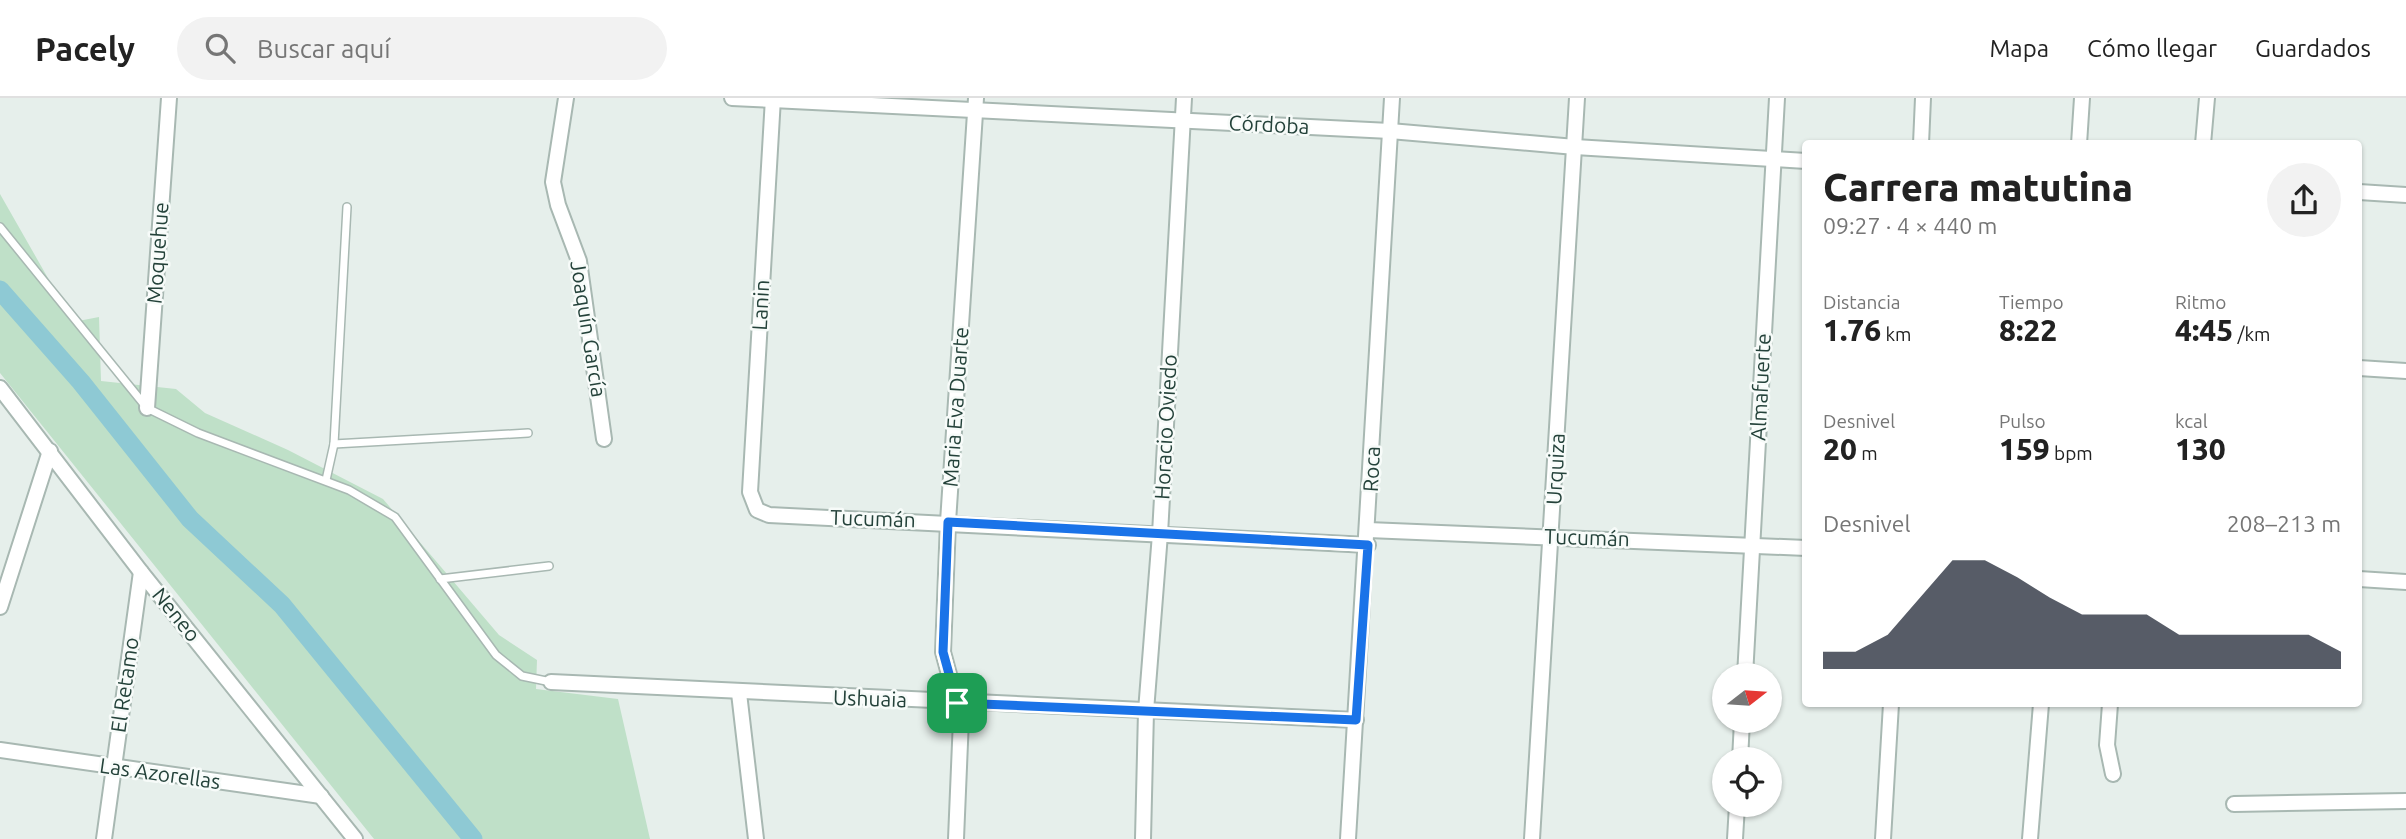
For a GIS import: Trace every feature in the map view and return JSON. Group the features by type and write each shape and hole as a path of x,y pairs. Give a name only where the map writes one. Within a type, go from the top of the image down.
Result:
{"street":[{"name":"Moquehue","path":"148,408 169,98"},
{"name":"Joaquín García","path":"566,98 553,182 558,205 579,261 604,439"},
{"name":"Córdoba","path":"732,98 976,104 1182,121 1390,131 1575,147 1802,161"},
{"name":"Horacio Oviedo","path":"1143,839 1146,711 1160,534 1184,98"},
{"name":"Roca","path":"1348,839 1368,538 1392,98"},
{"name":"Urquiza","path":"1532,839 1577,98"},
{"name":"Almafuerte","path":"1746,663 1777,98"},
{"path":"1921,140 1923,98"},
{"path":"2079,140 2082,98"},
{"path":"2203,140 2207,98"},
{"name":"Lanin","path":"757,510 750,492 773,99"},
{"name":"Maria Eva Duarte","path":"956,839 961,719 943,652 948,522 976,104"},
{"path":"2362,192 2406,195"},
{"path":"2362,368 2406,371"},
{"name":"Neneo","path":"0,388 141,572 355,839"},
{"path":"0,607 50,451"},
{"name":"Tucumán","path":"757,510 769,515 1160,534 1368,538 1552,537 1802,548"},
{"name":"El Retamo","path":"104,839 141,572"},
{"path":"2362,579 2406,582"},
{"name":"Ushuaia","path":"551,682 1356,720"},
{"path":"739,692 756,839"},
{"path":"1883,839 1891,707"},
{"path":"2030,839 2041,707"},
{"path":"2110,707 2107,745 2113,774"},
{"name":"Las Azorellas","path":"0,750 321,796"},
{"path":"2234,804 2406,801"},
{"path":"1735,839 1736,817"}],"lane":[{"path":"326,480 334,444 347,207"},
{"path":"0,227 148,408 198,433 326,480 395,517 496,655 522,676 551,682"},
{"path":"334,444 528,433"},
{"path":"440,579 549,566"}],"green space":[{"path":"0,194 73,322 99,317 101,381 176,389 205,413 288,450 383,499 499,635 537,660 536,689 618,699 650,839 374,839 0,373"}],"waterway":[{"path":"0,290 81,382 190,519 282,605 473,839"}],"route":[{"path":"948,522 1368,545 1356,720 957,703 946,672 943,652 948,522"}]}
